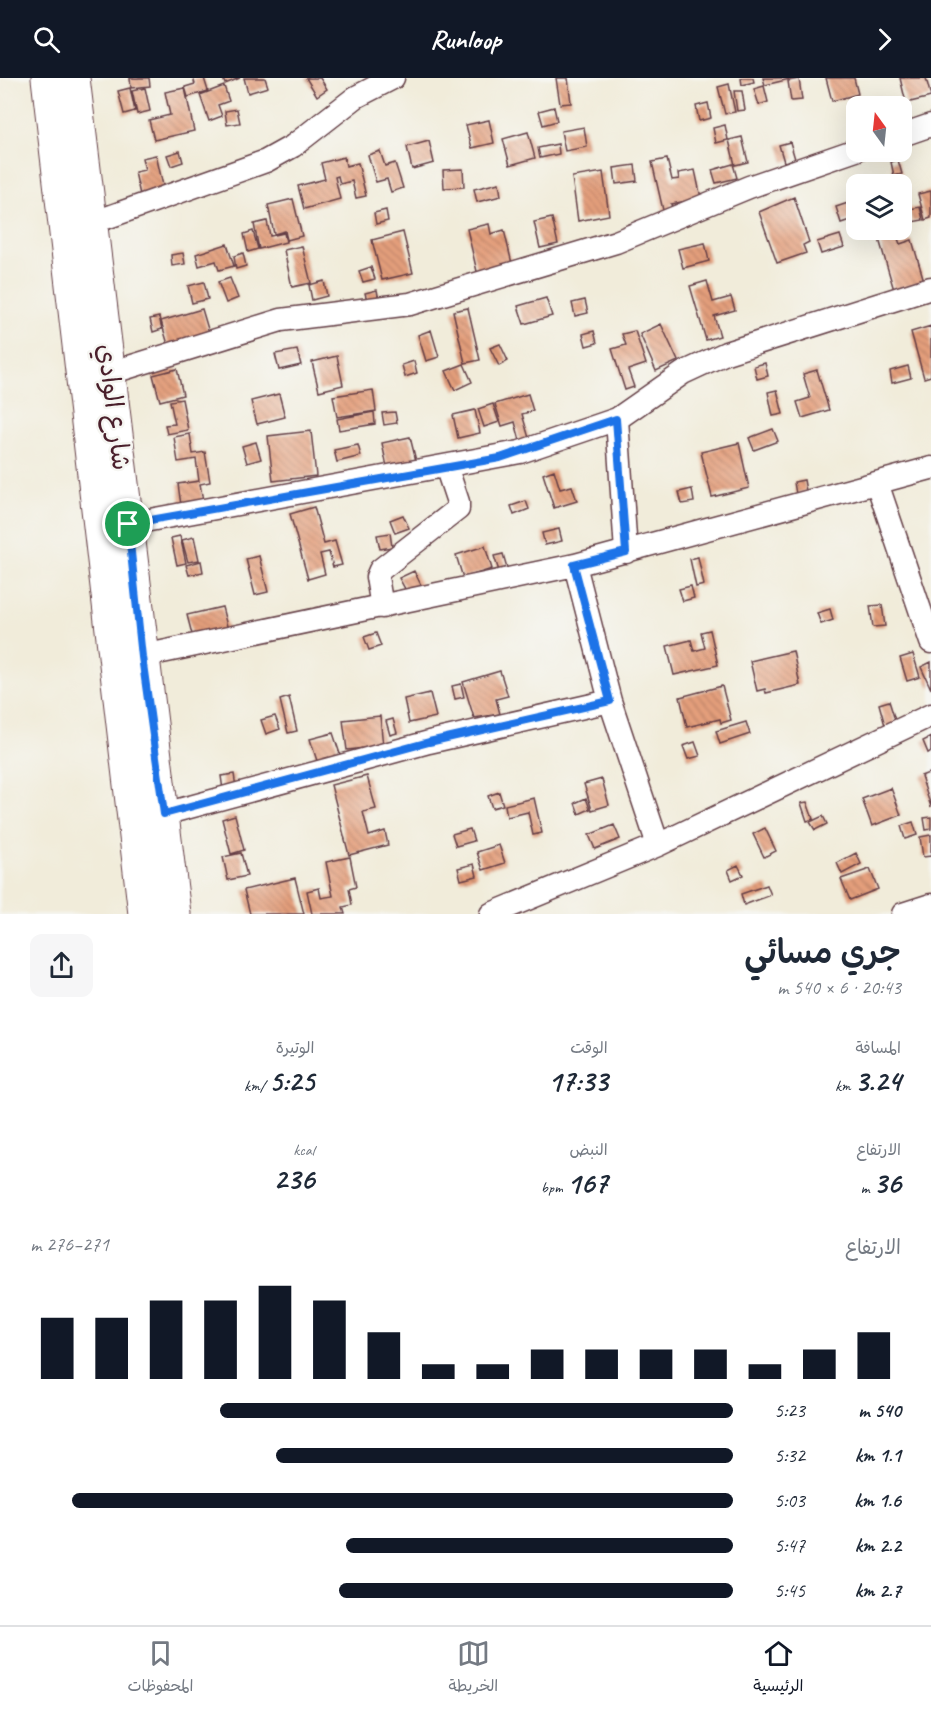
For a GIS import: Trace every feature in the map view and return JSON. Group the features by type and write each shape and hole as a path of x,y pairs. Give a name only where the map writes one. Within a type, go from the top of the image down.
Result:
{"main road":[{"name":"شارع الوادي","path":"48,78 129,659 164,814 174,914"},
{"name":"شارع الوادي","path":"73,78 89,224 128,524 129,659 145,914"}],"street":[{"path":"89,224 266,161 293,146 356,97 393,78"},
{"path":"912,132 931,125"},
{"path":"110,373 281,320 410,304 615,242 749,187 846,153"},
{"path":"128,524 500,458 616,419 683,374 726,354 931,288"},
{"path":"616,419 626,552"},
{"path":"382,607 377,577 380,570 458,509 458,502 446,466"},
{"path":"129,659 574,565 931,468"},
{"path":"877,483 931,642"},
{"path":"574,565 610,701 658,845"},
{"path":"164,814 429,742 610,701"},
{"path":"490,914 658,845 931,715"},
{"path":"903,914 931,905"}],"building":[{"path":"130,78 149,78 150,86 131,88"},
{"path":"193,78 204,78 208,91 188,97 185,87 195,84"},
{"path":"223,78 240,78 225,84"},
{"path":"244,78 265,78 268,87 248,93"},
{"path":"306,78 320,78 327,89 317,96"},
{"path":"556,78 568,78 571,103 560,104"},
{"path":"741,78 753,78 754,82 742,85"},
{"path":"763,78 790,78 790,79 765,85"},
{"path":"826,78 854,78 858,94 832,101"},
{"path":"900,78 926,78 931,97 912,102 912,96 904,96"},
{"path":"799,79 802,100 791,101 788,81"},
{"path":"729,84 735,112 725,114 718,87"},
{"path":"224,86 229,101 218,105 222,116 209,121 200,95"},
{"path":"764,86 768,102 759,105 754,89"},
{"path":"130,88 135,111 124,114 118,91"},
{"path":"145,88 150,111 137,114 132,91"},
{"path":"185,88 194,131 154,140 149,120 170,115 165,92"},
{"path":"734,91 742,91 745,110 737,111"},
{"path":"708,103 711,118 699,121 696,106"},
{"path":"554,107 557,121 543,125 539,111"},
{"path":"237,109 240,123 227,125 225,111"},
{"path":"489,120 494,143 472,148 466,125"},
{"path":"725,125 728,140 716,143 713,128"},
{"path":"584,127 587,147 565,151 561,131"},
{"path":"528,132 535,158 510,165 503,139"},
{"path":"742,137 748,162 735,165 729,140"},
{"path":"429,141 434,163 412,169 407,147"},
{"path":"790,142 795,159 784,162 779,145"},
{"path":"558,144 559,154 540,158 538,148"},
{"path":"180,151 183,162 171,166 167,155"},
{"path":"380,151 385,166 395,163 403,188 391,192 387,179 376,182 368,155"},
{"path":"156,155 164,190 140,195 135,172 145,170 142,158"},
{"path":"344,157 346,166 358,163 366,196 356,198 352,181 340,184 338,176 335,177 340,199 304,209 298,186 325,179 321,163"},
{"path":"667,159 672,180 679,179 678,173 695,170 701,198 671,204 674,216 665,219 652,162"},
{"path":"891,162 899,162 902,174 894,174"},
{"path":"733,164 737,178 716,183 712,170"},
{"path":"635,165 637,181 616,184 614,168"},
{"path":"463,169 464,187 444,188 443,170"},
{"path":"603,172 609,215 578,221 572,177"},
{"path":"499,183 501,196 477,202 474,189"},
{"path":"931,191 931,218 925,220 918,194"},
{"path":"794,197 809,242 803,245 806,253 777,263 759,212"},
{"path":"293,199 302,236 287,240 285,231 274,234 268,205"},
{"path":"846,204 846,221 841,223 836,207"},
{"path":"920,207 923,220 912,222 912,208"},
{"path":"386,210 388,221 376,224 374,213"},
{"path":"552,218 558,244 540,248 534,222"},
{"path":"267,221 270,236 284,233 286,242 259,249 254,224"},
{"path":"489,224 491,234 504,230 514,272 479,280 467,229"},
{"path":"253,231 258,249 248,252 244,234"},
{"path":"403,232 413,273 382,280 372,240"},
{"path":"840,235 844,247 821,254 817,242"},
{"path":"879,240 899,240 900,244 912,240 924,281 894,290"},
{"path":"705,243 709,261 683,268 678,249"},
{"path":"227,244 234,266 219,270 216,261 199,266 196,254"},
{"path":"302,246 311,283 292,287 284,250"},
{"path":"183,253 185,264 172,266 171,255"},
{"path":"243,253 246,266 236,269 234,256"},
{"path":"371,267 375,279 363,282 359,271"},
{"path":"230,278 238,298 226,303 218,282"},
{"path":"324,281 327,296 312,300 309,285"},
{"path":"707,281 713,302 731,297 735,310 714,316 720,336 706,340 690,286"},
{"path":"204,282 208,299 192,303 188,286"},
{"path":"377,290 379,301 368,304 365,293"},
{"path":"546,298 552,316 524,324 518,306"},
{"path":"585,300 588,313 575,316 572,303"},
{"path":"468,308 480,360 465,363 453,311"},
{"path":"202,309 210,336 169,348 161,321"},
{"path":"159,317 162,329 153,332 150,319"},
{"path":"661,324 678,361 656,371 640,334"},
{"path":"931,326 931,376 924,378 911,332"},
{"path":"431,330 439,357 426,361 418,335"},
{"path":"594,331 597,343 586,346 583,334"},
{"path":"635,331 646,364 628,370 634,387 625,390 612,349 626,345 622,334"},
{"path":"500,344 508,361 499,366 490,348"},
{"path":"297,350 301,365 279,370 275,354"},
{"path":"337,356 343,385 319,391 312,362"},
{"path":"414,361 417,373 405,377 402,365"},
{"path":"765,363 768,376 757,379 754,366"},
{"path":"464,364 472,382 455,390 446,371"},
{"path":"908,366 911,378 892,383 890,371"},
{"path":"177,369 183,395 160,401 153,375"},
{"path":"817,370 829,410 802,418 797,402 810,398 803,374"},
{"path":"373,390 376,411 337,417 333,396"},
{"path":"777,390 783,414 773,416 768,392"},
{"path":"279,394 285,417 257,424 251,401"},
{"path":"528,394 533,411 522,414 531,445 522,448 515,422 502,426 495,404"},
{"path":"182,399 188,430 167,434 165,425 175,424 170,401"},
{"path":"493,404 499,422 484,427 478,409"},
{"path":"475,410 480,433 458,438 453,415"},
{"path":"374,412 375,424 339,430 337,419"},
{"path":"395,412 397,423 384,425 382,413"},
{"path":"773,429 778,441 754,450 749,438"},
{"path":"311,431 316,476 273,481 268,436"},
{"path":"190,434 193,454 205,452 210,482 200,484 203,501 181,505 178,484 199,481 196,459 178,462 174,437"},
{"path":"410,437 416,461 387,467 382,443"},
{"path":"256,442 261,459 247,463 242,446"},
{"path":"739,443 749,488 712,497 701,452"},
{"path":"358,445 361,456 337,462 334,450"},
{"path":"554,470 560,489 572,486 577,501 554,508 543,474"},
{"path":"804,480 806,491 796,494 794,482"},
{"path":"692,489 694,502 682,504 679,492"},
{"path":"526,501 529,509 514,515 511,506"},
{"path":"314,507 324,544 335,541 342,565 333,567 329,552 320,554 325,574 308,579 290,514"},
{"path":"403,515 409,528 395,533 390,520"},
{"path":"559,529 562,541 545,545 542,533"},
{"path":"390,533 392,547 380,549 377,535"},
{"path":"180,536 186,563 177,565 171,538"},
{"path":"194,537 199,560 188,562 182,540"},
{"path":"485,546 492,569 463,578 456,555"},
{"path":"503,554 508,571 500,574 494,556"},
{"path":"259,556 268,592 255,595 246,559"},
{"path":"698,557 704,585 696,587 690,559"},
{"path":"201,561 203,572 189,575 186,565"},
{"path":"414,571 422,587 408,594 399,578"},
{"path":"691,586 694,598 683,601 679,589"},
{"path":"882,605 885,626 873,627 870,606"},
{"path":"222,607 228,630 193,638 187,615"},
{"path":"830,609 833,620 821,624 817,613"},
{"path":"710,630 718,665 674,675 667,646 691,640 694,651 705,648 701,632"},
{"path":"376,633 381,646 369,650 364,637"},
{"path":"793,651 800,685 766,693 765,689 757,691 750,661"},
{"path":"913,654 920,677 907,681 900,658"},
{"path":"931,662 931,689 921,667"},
{"path":"500,671 508,696 496,699 500,714 474,718 463,682"},
{"path":"461,684 464,697 455,699 452,686"},
{"path":"722,686 731,720 721,723 720,719 687,727 680,697"},
{"path":"430,693 436,717 409,723 404,699"},
{"path":"289,697 297,731 288,733 280,700"},
{"path":"889,701 899,733 888,736 879,704"},
{"path":"275,716 280,729 266,734 261,720"},
{"path":"380,716 383,746 347,750 343,720"},
{"path":"393,719 397,733 390,735 386,721"},
{"path":"746,722 750,734 720,744 716,731"},
{"path":"333,733 341,757 318,764 310,739"},
{"path":"931,737 931,751 928,753 923,741"},
{"path":"695,742 700,756 688,759 683,746"},
{"path":"931,772 931,807 921,776"},
{"path":"234,774 236,788 223,790 221,776"},
{"path":"367,776 376,809 363,812 369,836 385,831 388,845 349,855 331,785"},
{"path":"602,779 609,805 592,810 584,784"},
{"path":"891,788 901,815 872,826 862,799"},
{"path":"499,792 503,805 492,808 488,796"},
{"path":"534,798 542,833 533,835 528,812 507,817 505,805"},
{"path":"586,798 590,809 579,814 575,803"},
{"path":"807,802 813,819 807,821 801,803"},
{"path":"235,815 244,850 231,854 222,819"},
{"path":"823,816 827,824 815,830 810,822"},
{"path":"931,817 931,829 926,830 924,818"},
{"path":"913,822 917,835 905,839 901,826"},
{"path":"614,825 620,839 595,849 589,835"},
{"path":"765,828 776,851 764,857 753,834"},
{"path":"470,829 474,841 456,846 452,834"},
{"path":"931,835 931,856 923,857 920,837"},
{"path":"499,845 505,863 483,870 477,852"},
{"path":"241,853 247,876 228,880 223,857"},
{"path":"856,853 861,864 842,874 837,863"},
{"path":"350,857 356,887 349,889 352,905 343,907 345,914 312,914 307,891 319,888 321,898 333,896 326,862"},
{"path":"474,864 477,876 461,880 458,868"},
{"path":"738,865 743,875 732,880 728,870"},
{"path":"870,869 878,889 850,900 841,879"},
{"path":"295,878 304,914 250,914 244,890"},
{"path":"767,885 771,895 744,905 741,894"}],"route":[{"path":"616,419 626,552 574,565 610,701 429,742 164,814 142,657 128,524 396,474 500,458 616,419"}]}
